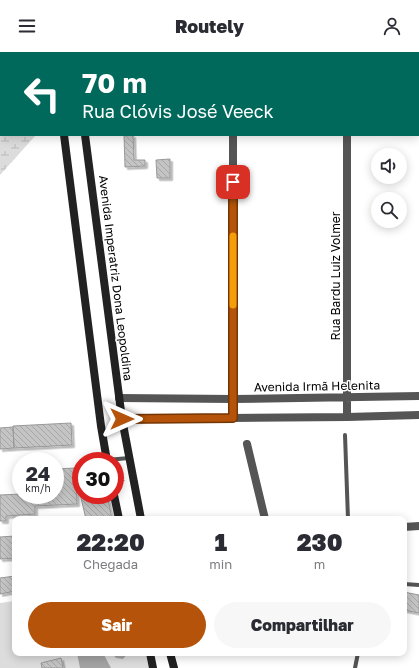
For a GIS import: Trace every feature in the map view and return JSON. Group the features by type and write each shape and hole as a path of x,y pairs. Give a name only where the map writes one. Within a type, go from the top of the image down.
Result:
{"main road":[{"path":"64,136 106,452"},
{"name":"Avenida Imperatriz Dona Leopoldina","path":"85,136 122,419 141,516"},
{"path":"116,504 118,516"},
{"path":"151,656 153,668"},
{"path":"171,656 174,668"}],"street":[{"path":"233,136 233,418"},
{"name":"Rua Bardu Luiz Volmer","path":"346,136 347,417"},
{"name":"Avenida Irmã Helenita","path":"119,398 233,399 419,396"},
{"path":"122,419 419,415"},
{"path":"247,444 264,516"},
{"path":"407,527 419,526"}],"lane":[{"path":"346,435 348,516"},
{"path":"124,458 129,458"},
{"path":"407,584 419,584"},
{"path":"355,668 357,656"}],"green space":[{"path":"0,136 35,136 0,175"},
{"path":"12,601 12,656 148,656 150,668 0,668 0,603"}],"shaded area":[{"path":"78,656 105,656 111,668 80,668"},
{"path":"114,656 126,656 123,659 116,658"}],"building":[{"path":"124,136 133,136 134,160 145,160 145,166 125,167"},
{"path":"170,159 170,178 157,178 156,160"},
{"path":"71,423 72,445 14,448 13,426"},
{"path":"13,427 14,448 0,449 0,428"},
{"path":"72,468 72,504 77,504 35,506 35,514 6,516 6,521 0,521 0,495 12,494 12,504 64,504 64,469"},
{"path":"82,504 109,504 111,516 85,516"},
{"path":"12,536 12,558 0,559 0,537"},
{"path":"12,576 12,592 0,594 0,578"},
{"path":"407,593 419,595 419,613 407,611"},
{"path":"61,658 63,668 42,668 41,663"}],"slow traffic":[{"path":"233,236 233,305"}],"route":[{"path":"122,419 233,418 233,182"}]}
